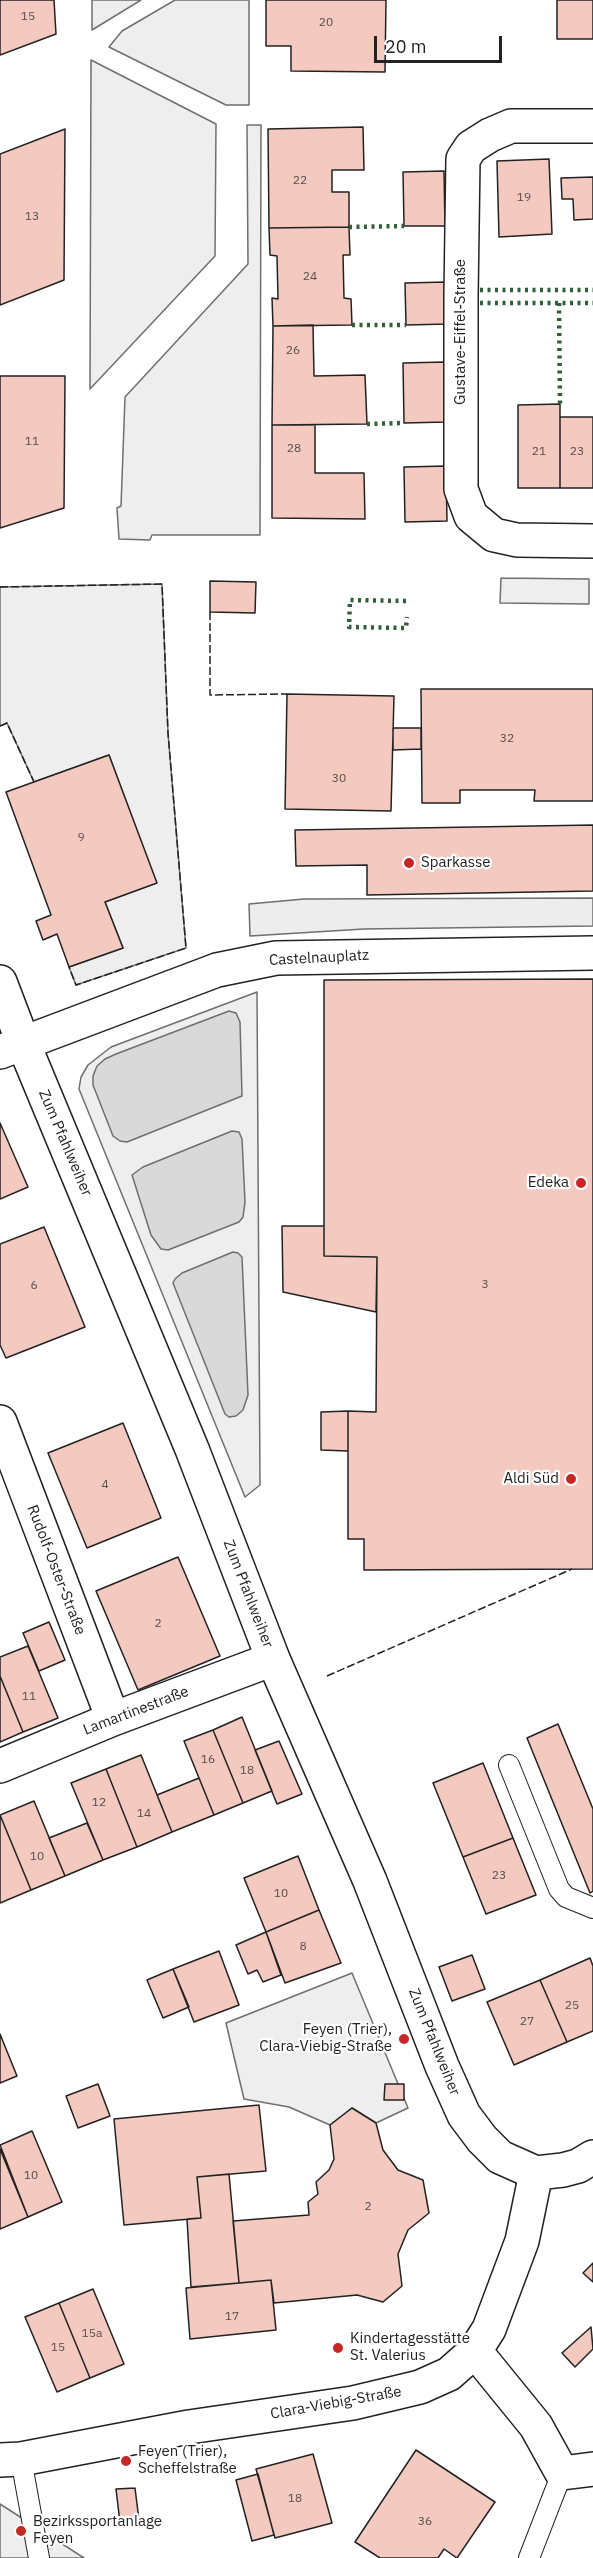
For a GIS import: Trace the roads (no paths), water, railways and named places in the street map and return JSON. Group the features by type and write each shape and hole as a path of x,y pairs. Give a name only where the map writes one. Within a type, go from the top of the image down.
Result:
{"street":[{"name":"Gustave-Eiffel-Straße","path":"593,126 511,126 471,147 463,159 460,296 461,489 471,516 494,534 517,540 593,541"},
{"name":"Castelnauplatz","path":"12,1048 217,970 276,958 593,954"},
{"name":"Zum Pfahlweiher","path":"0,982 12,1048 192,1449 273,1659 370,1881 442,2066 464,2115 482,2139 500,2157 536,2173"},
{"name":"Rudolf-Oster-Straße","path":"0,1422 113,1719"},
{"name":"Lamartinestraße","path":"0,1766 113,1719 273,1659"},
{"path":"536,2173 578,2166 593,2157"},
{"name":"Clara-Viebig-Straße","path":"10,2460 189,2427 353,2403 420,2387 449,2374 476,2351 496,2311 522,2241 536,2173"},
{"path":"476,2351 536,2426 577,2471"}],"lane":[{"path":"509,1765 559,1889 566,1897 593,1908"},
{"path":"10,2460 39,2558"},
{"path":"529,2558 577,2471"}],"place":[{"name":"Sparkasse","path":"409,863"},
{"name":"Edeka","path":"581,1183"},
{"name":"Aldi Süd","path":"571,1479"},
{"name":"Feyen (Trier), Clara-Viebig-Straße","path":"404,2039"},
{"name":"Kindertagesstätte St. Valerius","path":"338,2348"},
{"name":"Feyen (Trier), Scheffelstraße","path":"126,2461"},
{"name":"Bezirkssportanlage Feyen","path":"21,2531"}]}
